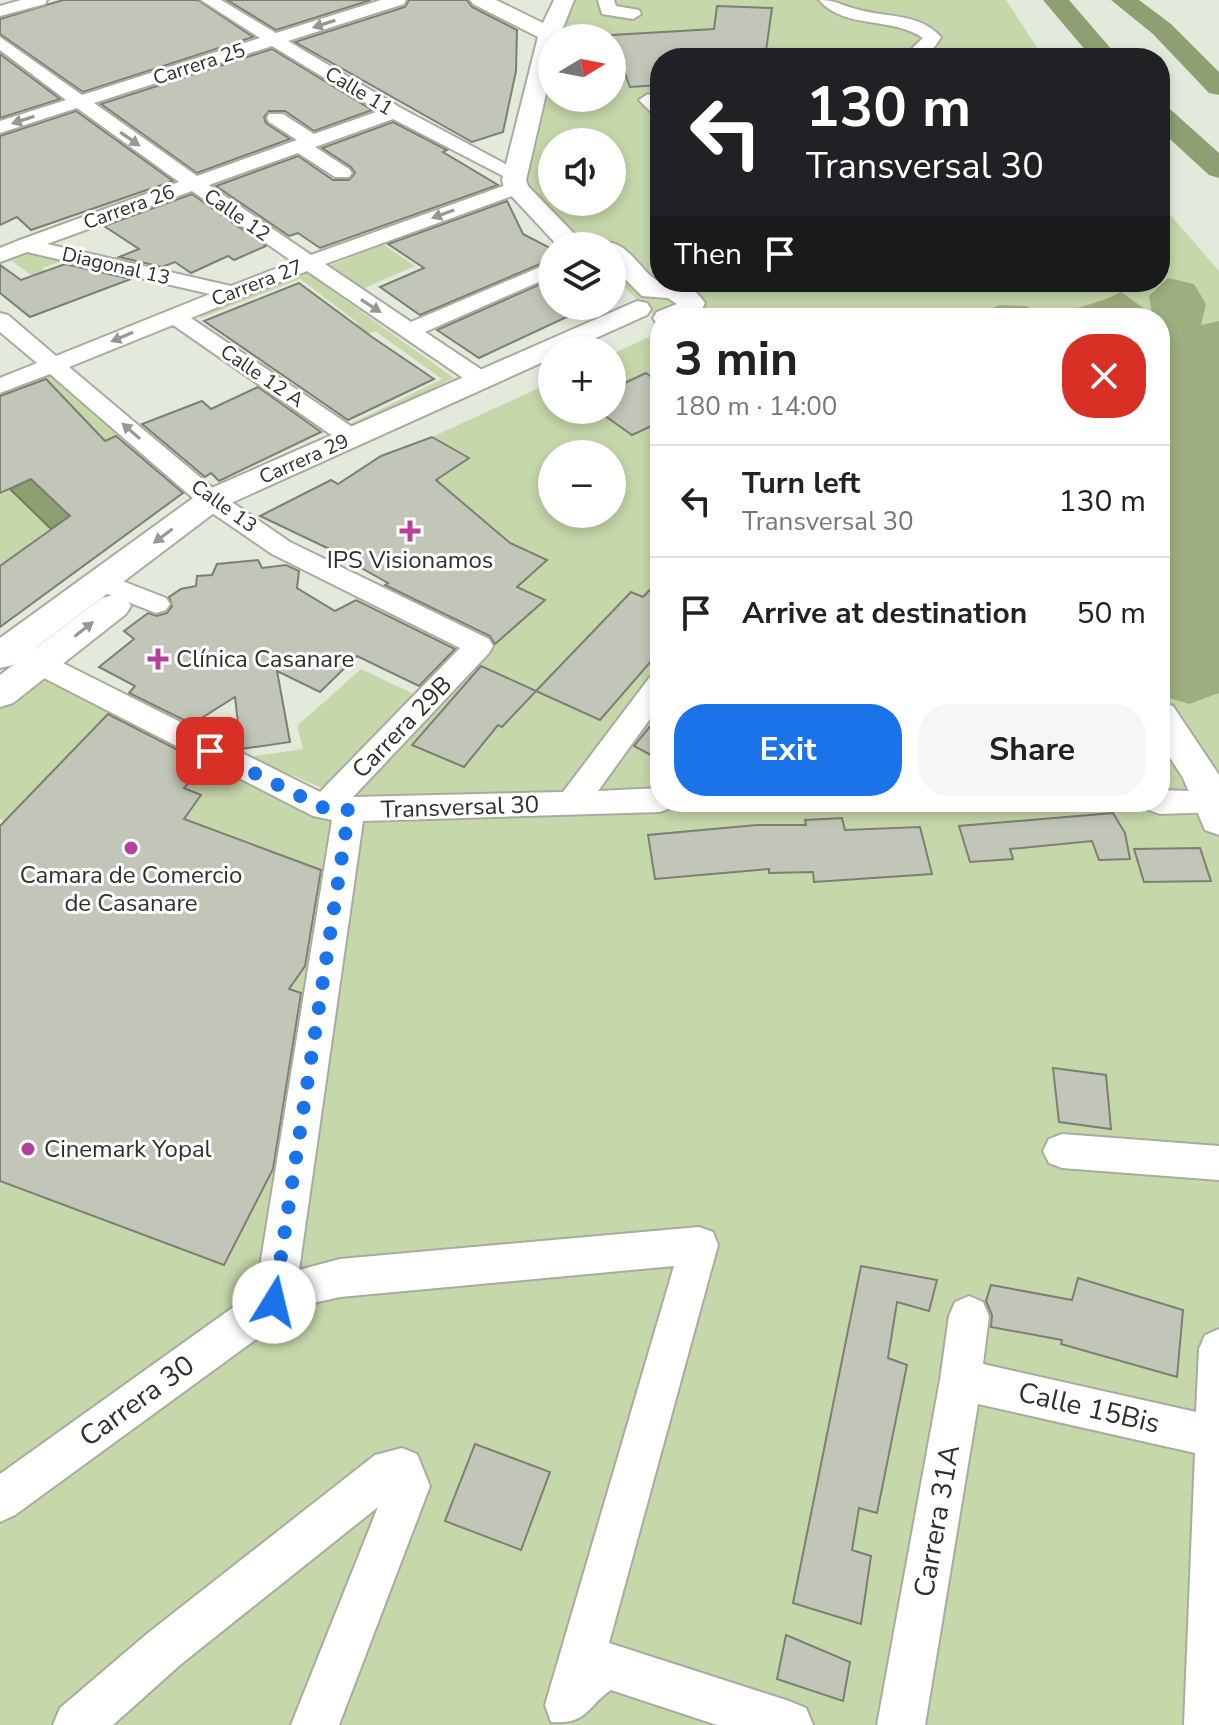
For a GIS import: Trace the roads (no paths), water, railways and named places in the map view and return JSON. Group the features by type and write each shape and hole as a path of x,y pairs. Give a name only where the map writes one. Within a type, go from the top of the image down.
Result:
{"main road":[{"path":"480,0 538,25"},
{"path":"503,0 541,24"},
{"path":"554,24 564,0"},
{"path":"532,178 540,112"},
{"name":"Calle 11","path":"532,178 565,232"},
{"path":"576,216 593,232"},
{"path":"626,268 660,308"},
{"path":"626,293 655,308"},
{"name":"Carrera 29","path":"0,694 16,657 129,593 222,508 352,438 480,379 650,318"},
{"path":"616,336 650,320"},
{"name":"Carrera 29","path":"222,508 538,373"},
{"path":"1170,728 1216,811"}],"street":[{"path":"0,11 39,0"},
{"name":"Calle 11","path":"209,0 394,112 532,178"},
{"name":"Carrera 25","path":"0,127 398,0"},
{"path":"606,0 608,10 633,14"},
{"path":"827,0 842,11 912,24 932,37 926,48"},
{"name":"Calle 12","path":"0,42 78,102 306,264 480,379"},
{"name":"Carrera 26","path":"0,256 394,112"},
{"path":"276,118 342,173"},
{"name":"Carrera 27","path":"0,386 173,315 532,178"},
{"name":"Diagonal 13","path":"0,239 232,293"},
{"path":"409,331 538,274"},
{"name":"Calle 12 A","path":"173,315 352,438"},
{"name":"Calle 13","path":"0,320 222,508 281,548 479,646"},
{"name":"Carrera 29B","path":"337,809 479,646"},
{"name":"Transversal 30","path":"16,657 337,809 650,800"},
{"path":"572,803 648,722"},
{"path":"1170,804 1216,811"},
{"path":"274,1302 337,809"},
{"path":"1062,1151 1219,1163"},
{"name":"Carrera 30","path":"0,1500 274,1302 308,1285 340,1278 699,1245 565,1715"},
{"name":"Carrera 31A","path":"901,1725 961,1380 969,1316"},
{"path":"1208,1725 1219,1349"},
{"name":"Calle 15Bis","path":"961,1380 1216,1437"},
{"path":"77,1725 164,1649 390,1470 402,1469 408,1486 315,1725"},
{"path":"565,1715 584,1681 607,1666 789,1725"}],"waterway":[{"path":"1055,0 1097,48"},
{"path":"1123,0 1162,29 1219,87"},
{"path":"1170,124 1219,169"}],"place":[{"name":"IPS Visionamos","path":"410,531"},
{"name":"Clínica Casanare","path":"158,659"},
{"name":"Camara de Comercio de Casanare","path":"131,848"},
{"name":"Cinemark Yopal","path":"28,1149"}]}
